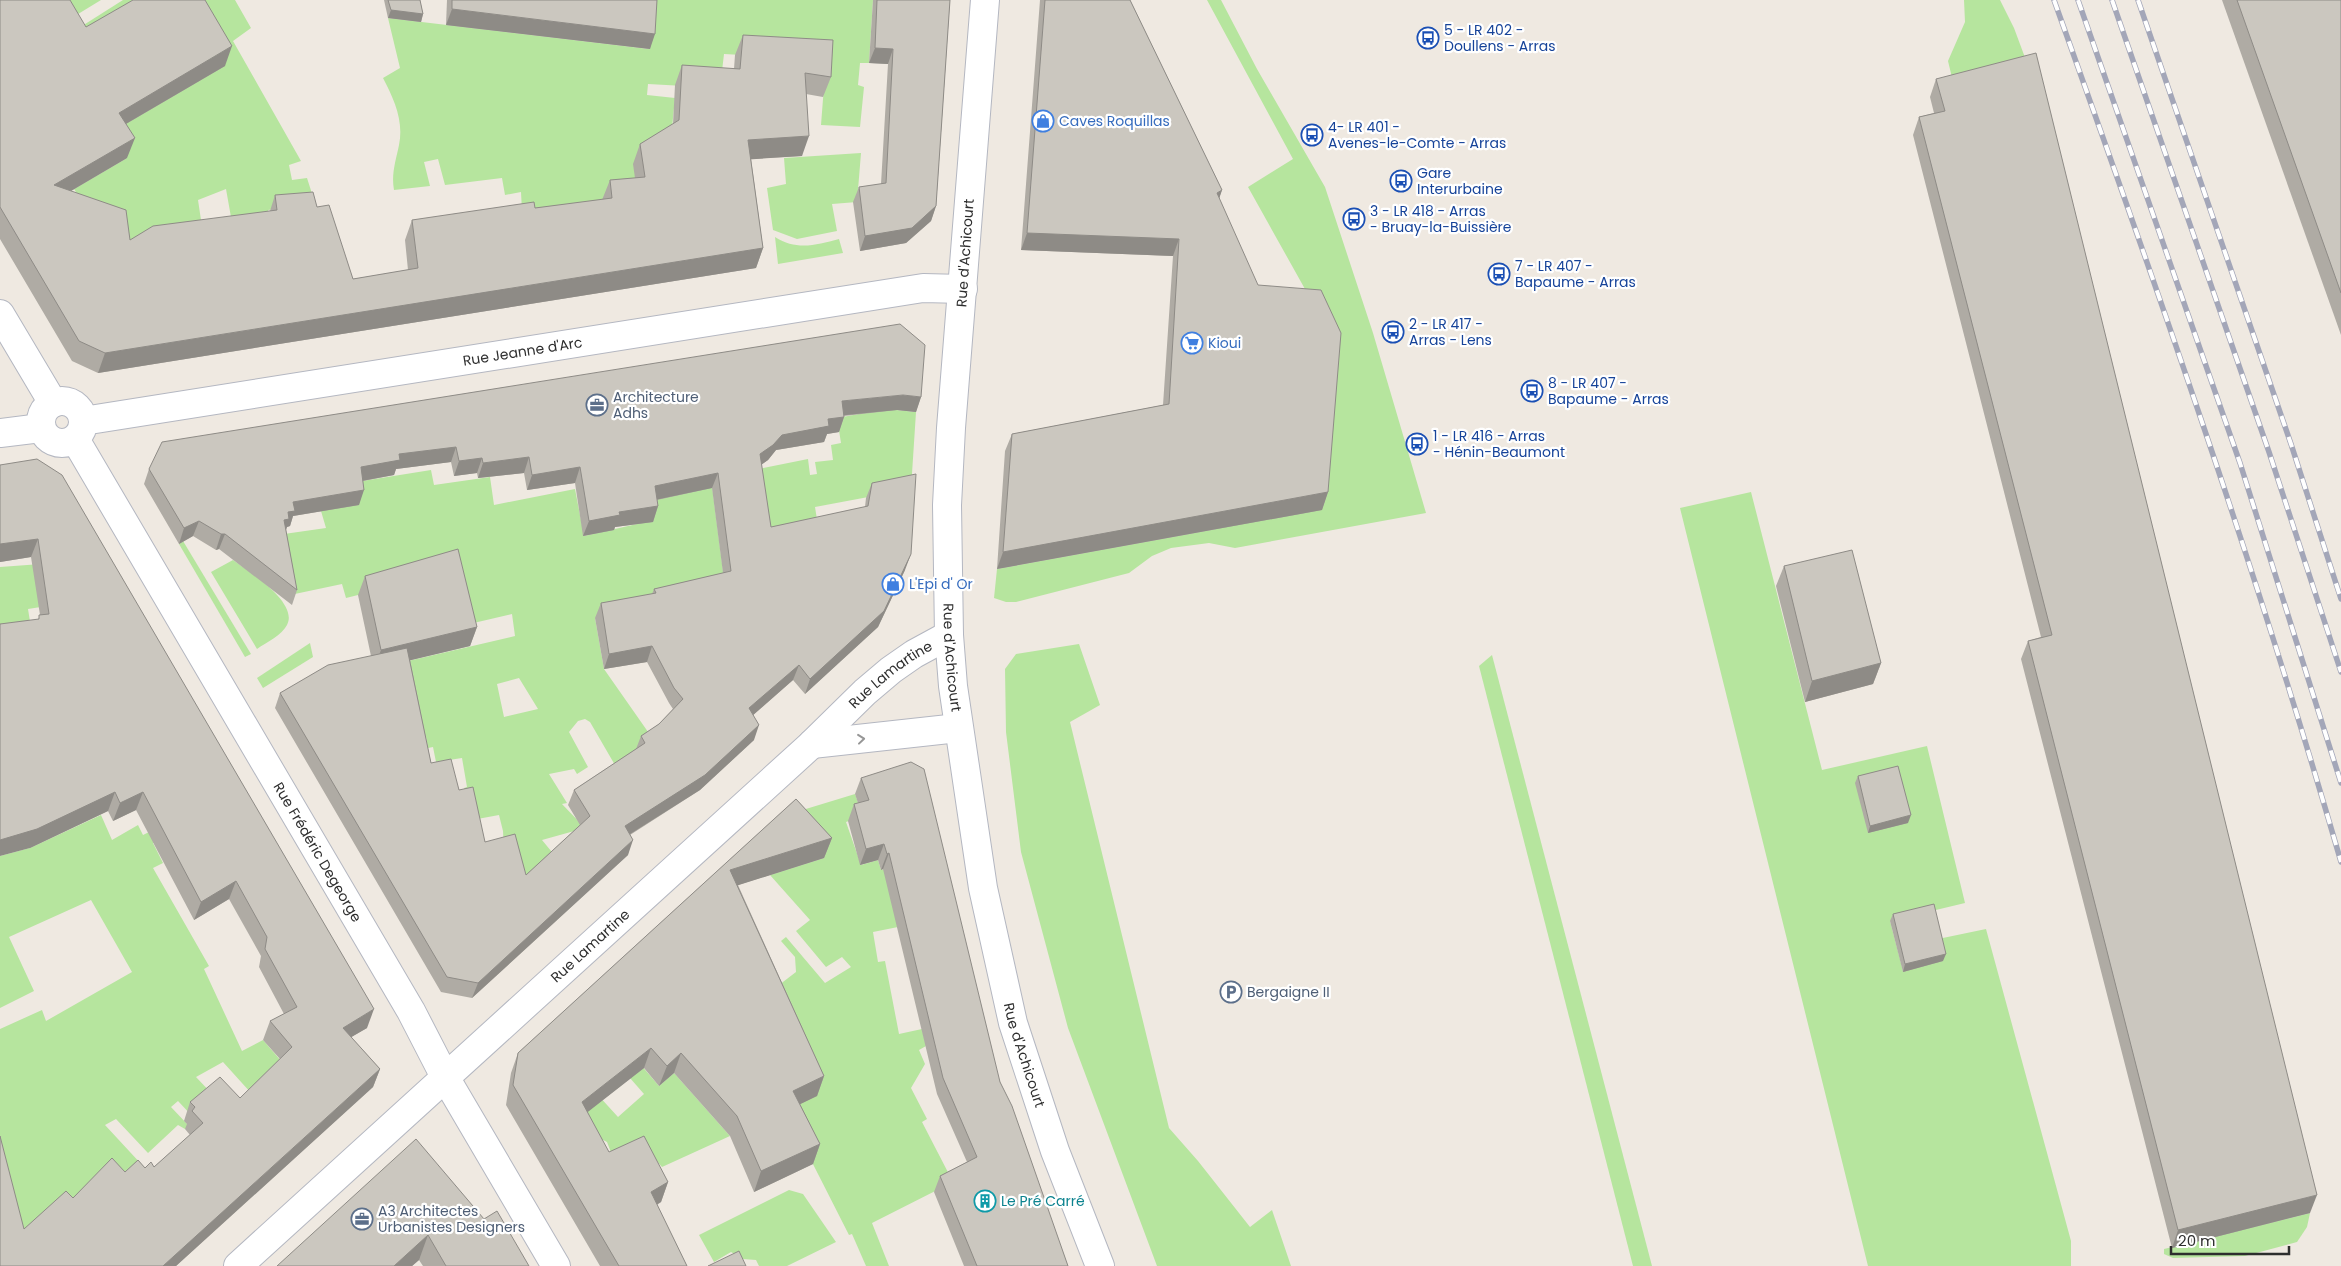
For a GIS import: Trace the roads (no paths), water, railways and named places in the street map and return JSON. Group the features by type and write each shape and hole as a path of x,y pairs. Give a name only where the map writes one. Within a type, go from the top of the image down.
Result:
{"street":[{"name":"Rue d'Achicourt","path":"985,0 948,495 948,635 958,728 983,888 1013,1022 1055,1151 1100,1266"},
{"name":"Rue Jeanne d'Arc","path":"79,430 923,288 963,290"},
{"path":"0,314 53,403"},
{"path":"61,401 76,406 81,413 79,430 65,443 55,442 46,437 41,428 41,418 46,409 53,403 61,401"},
{"path":"0,433 41,428"},
{"name":"Rue Frédéric Degeorge","path":"79,430 411,1011 445,1077 556,1266"},
{"name":"Rue Lamartine","path":"238,1266 812,744 865,692 914,654 948,635"},
{"path":"812,744 958,728"}],"railway":[{"path":"2054,0 2130,214 2240,537 2309,753 2341,862"},
{"path":"2078,0 2240,463 2341,783"},
{"path":"2112,0 2269,452 2341,672"},
{"path":"2138,0 2291,444 2341,599"}],"place":[{"name":"5 - LR 402 - Doullens - Arras","path":"1428,38"},
{"name":"Caves Roquillas","path":"1043,121"},
{"name":"4- LR 401 - Avenes-le-Comte - Arras","path":"1312,135"},
{"name":"Gare Interurbaine","path":"1401,181"},
{"name":"3 - LR 418 - Arras - Bruay-la-Buissière","path":"1354,219"},
{"name":"7 - LR 407 - Bapaume - Arras","path":"1499,274"},
{"name":"2 - LR 417 - Arras - Lens","path":"1393,332"},
{"name":"Kioui","path":"1192,343"},
{"name":"8 - LR 407 - Bapaume - Arras","path":"1532,391"},
{"name":"Architecture Adhs","path":"597,405"},
{"name":"1 - LR 416 - Arras - Hénin-Beaumont","path":"1417,444"},
{"name":"L'Epi d' Or","path":"893,584"},
{"name":"Bergaigne II","path":"1231,992"},
{"name":"Le Pré Carré","path":"985,1201"},
{"name":"A3 Architectes Urbanistes Designers","path":"362,1219"}]}
